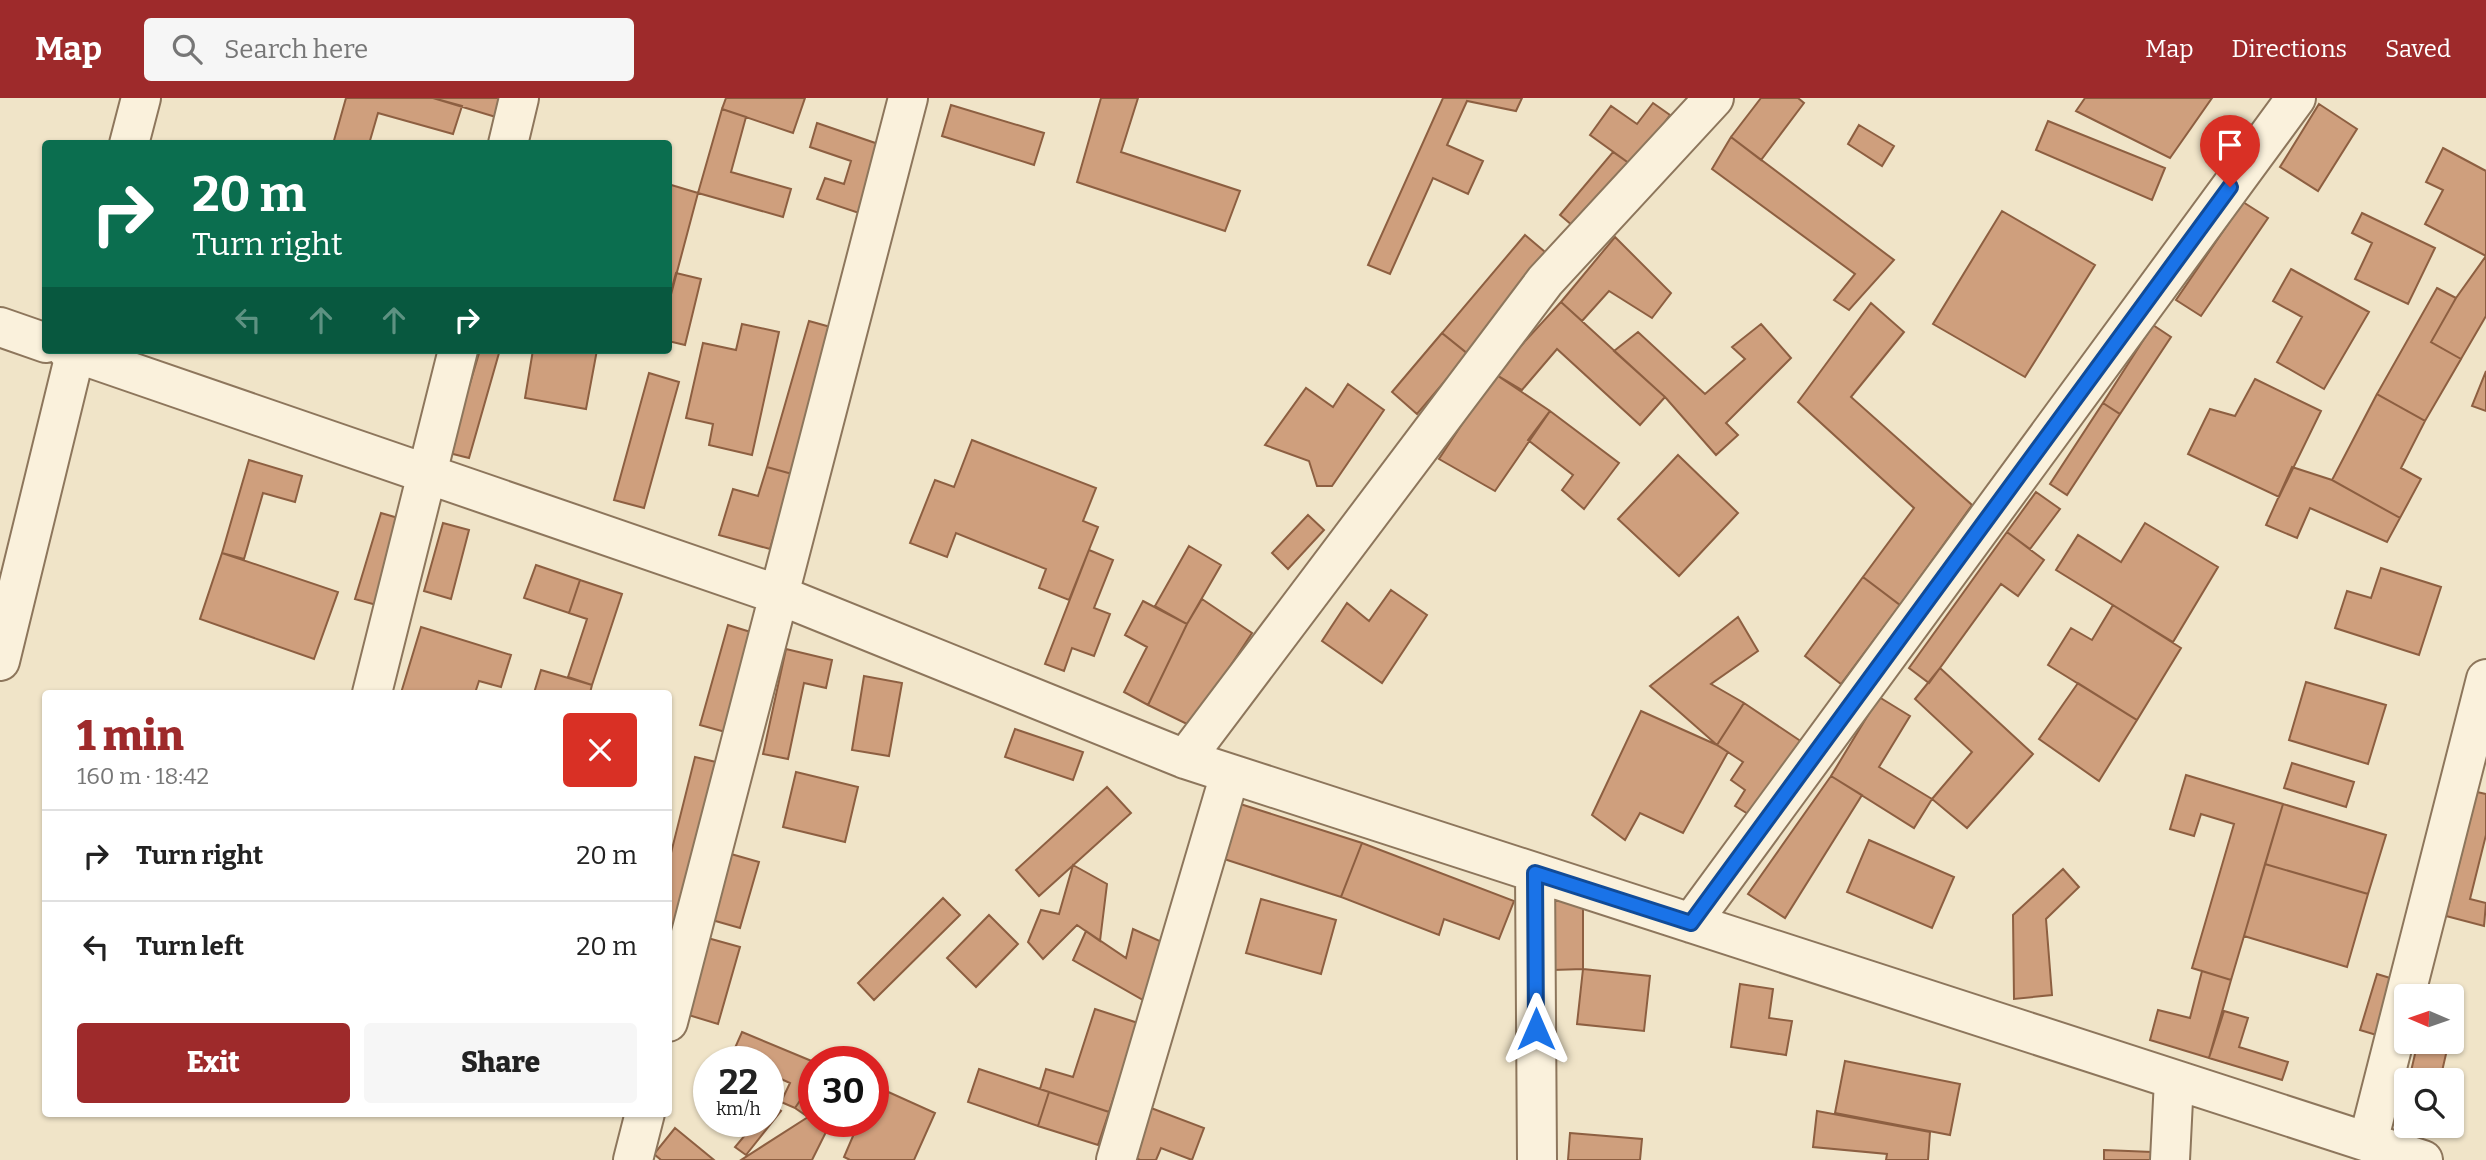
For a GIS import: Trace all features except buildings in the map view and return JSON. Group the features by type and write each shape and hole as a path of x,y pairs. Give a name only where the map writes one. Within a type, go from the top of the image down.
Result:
{"street":[{"path":"130,140 141,98"},
{"path":"509,140 519,98"},
{"path":"672,1007 908,98"},
{"path":"1185,759 1545,281 1714,98"},
{"path":"1691,923 2296,98"},
{"path":"0,327 42,341"},
{"path":"0,662 65,354"},
{"path":"80,354 779,595 1185,759 2423,1160"},
{"path":"373,690 457,354"},
{"path":"2368,1142 2486,679"},
{"path":"1116,1160 1230,774"},
{"path":"1535,873 1537,1160"},
{"path":"2170,1160 2174,1080"},
{"path":"633,1160 644,1117"}],"route":[{"path":"1536,1029 1535,873 1691,923 2230,187"}]}
